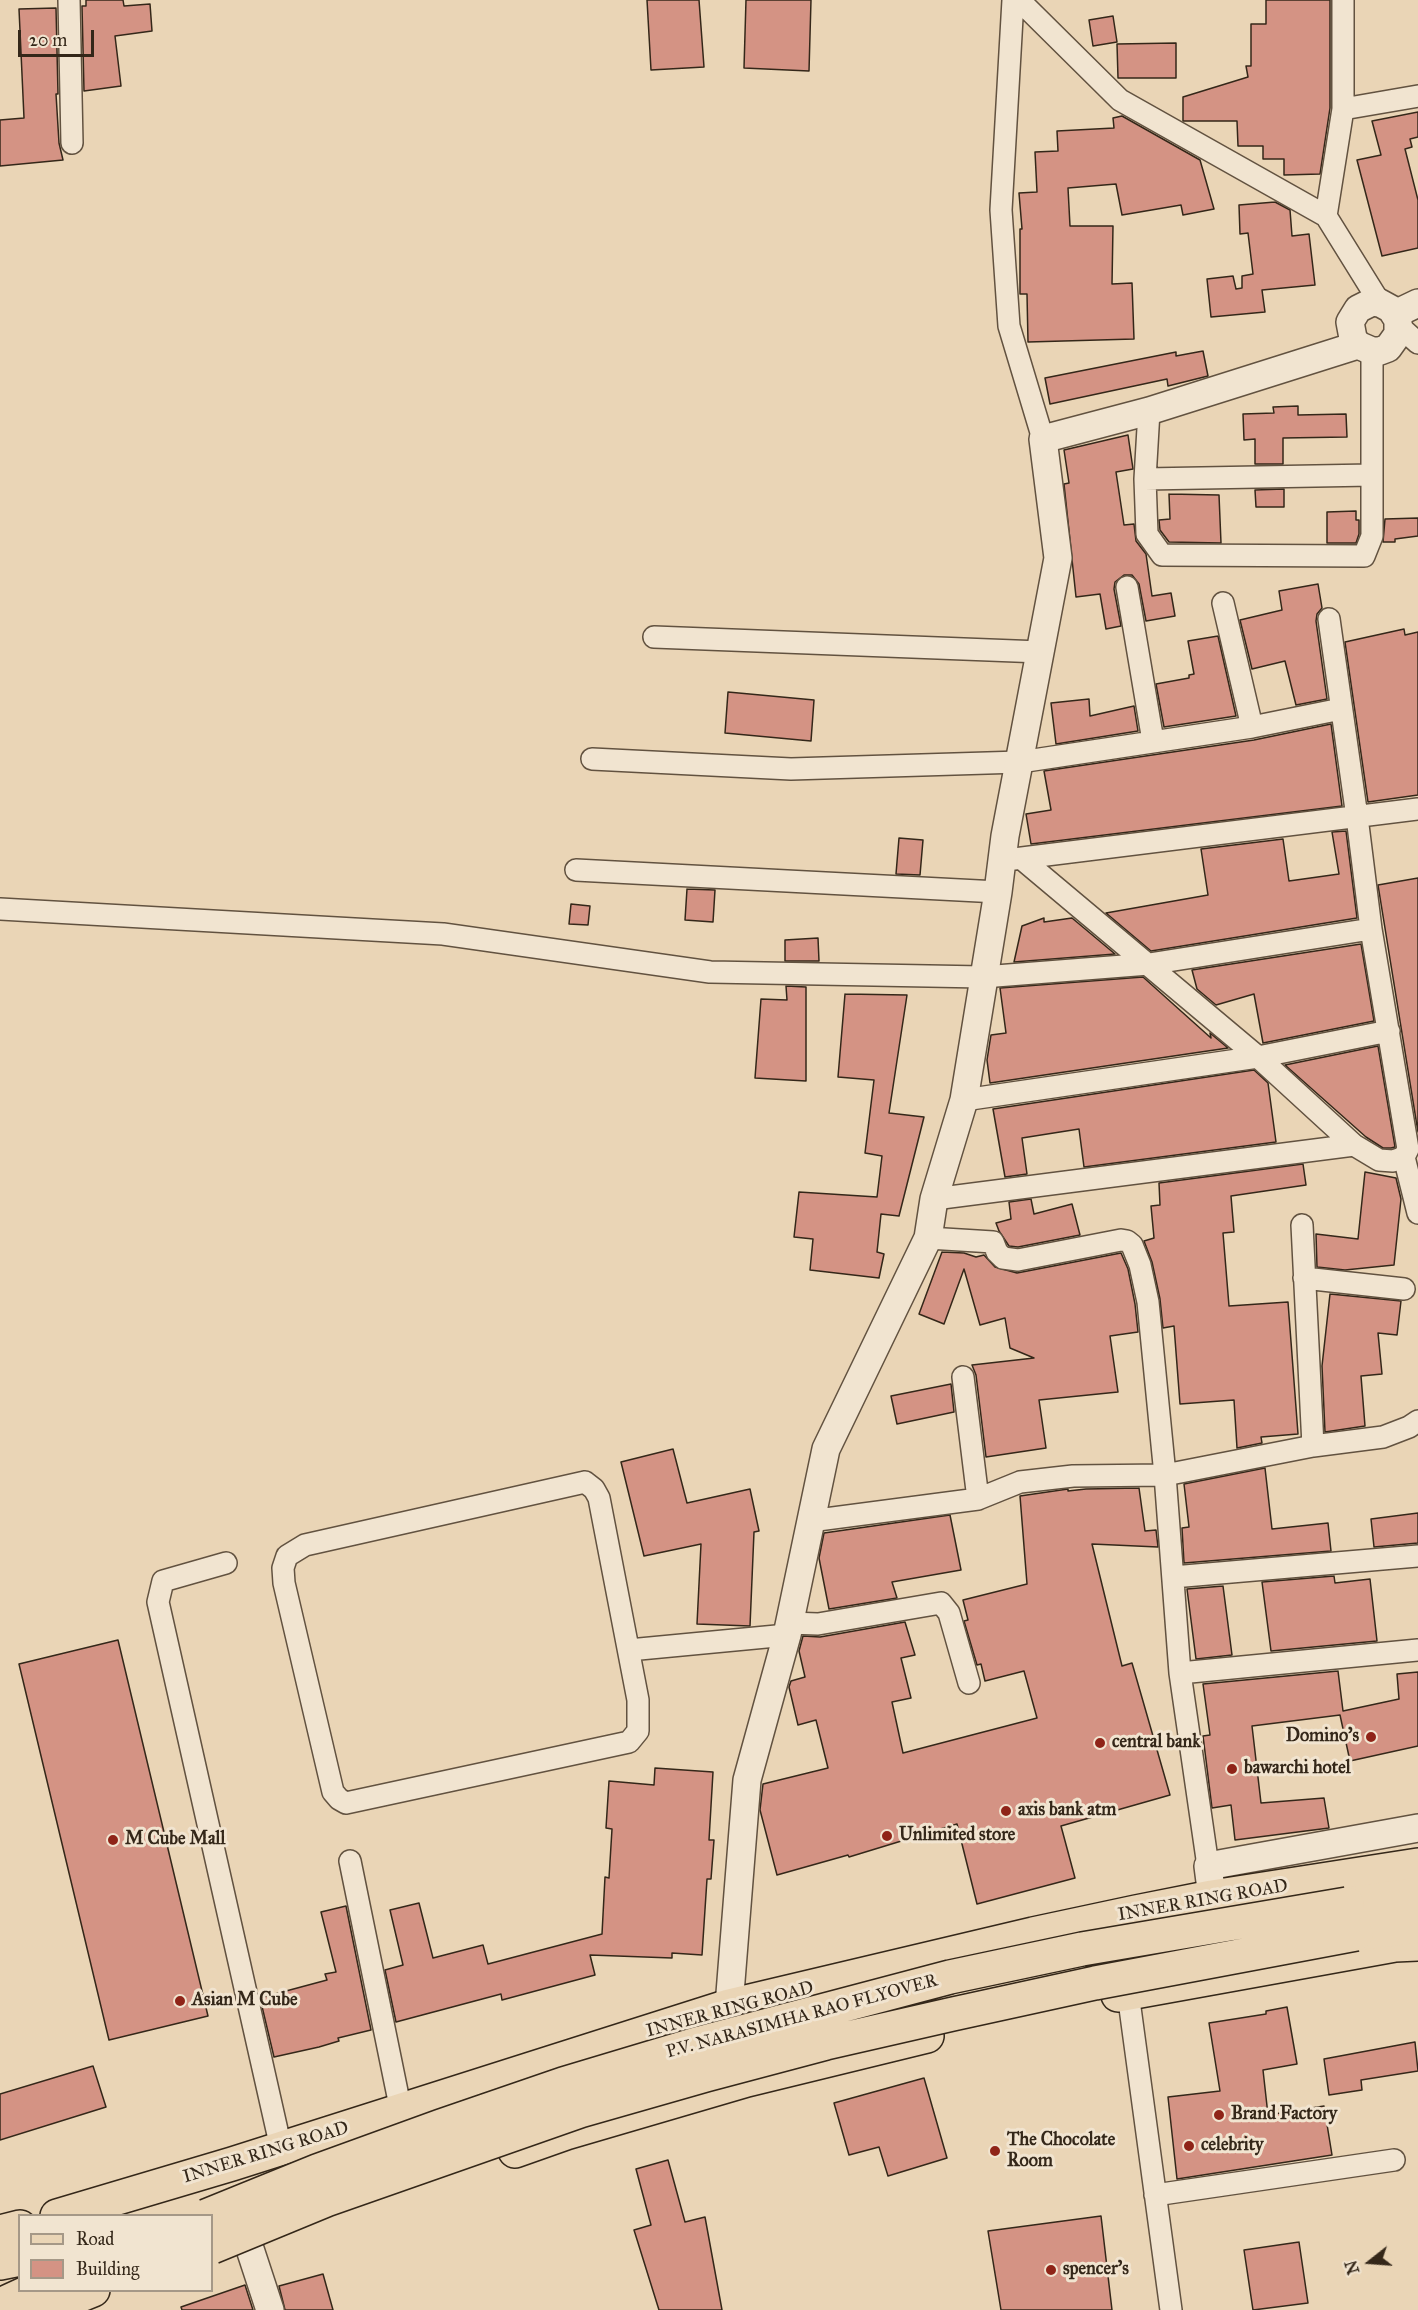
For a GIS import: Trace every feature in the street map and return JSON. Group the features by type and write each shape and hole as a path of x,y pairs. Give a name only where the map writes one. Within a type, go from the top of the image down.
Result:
{"main road":[{"name":"INNER RING ROAD","path":"64,2214 281,2148 729,2006 1033,1934 1210,1882 1418,1865"},
{"name":"P.V. NARASIMHA RAO FLYOVER","path":"211,2214 317,2171 562,2084 821,2010 950,1977 1082,1949 1221,1924 1418,1894"},
{"name":"P.V. NARASIMHA RAO FLYOVER","path":"213,2245 326,2200 580,2111 815,2046 1095,1983 1356,1934 1418,1926"},
{"path":"213,2245 248,2243 566,2133 747,2080 1038,2010 1395,1945 1418,1944"},
{"path":"0,2232 18,2228"},
{"path":"0,2263 18,2259"},
{"path":"0,2305 29,2292"},
{"path":"44,2310 88,2292"}],"street":[{"path":"69,0 72,143"},
{"path":"747,2080 729,2006 747,1780 788,1629 826,1449 928,1238 934,1198 964,1100 998,892 1012,860 1020,762 1058,558 1043,439 1009,326 1001,210 1013,0"},
{"path":"1019,0 1120,100 1326,216 1402,318"},
{"path":"1326,216 1343,109 1343,0"},
{"path":"1343,109 1418,96"},
{"path":"1149,411 1145,479 1147,534 1162,555 1364,556 1372,536 1372,475 1365,348 1350,330 1353,315 1364,304 1402,318"},
{"path":"1043,439 1149,411 1365,348 1388,348 1398,334 1402,318"},
{"path":"1145,479 1372,475"},
{"path":"1127,587 1153,741"},
{"path":"1223,603 1252,727"},
{"path":"1329,619 1358,817 1371,929 1408,1149 1404,1157 1418,1213"},
{"path":"654,637 1041,652"},
{"path":"592,759 791,769 1020,762 1252,727 1341,709"},
{"path":"1012,860 1418,809"},
{"path":"1012,860 1149,964 1258,1057 1354,1145 1379,1161 1393,1161 1404,1157"},
{"path":"576,870 998,892"},
{"path":"0,909 443,934 710,972 983,977 1149,964 1371,929"},
{"path":"964,1100 1258,1057 1389,1031"},
{"path":"934,1198 1354,1145"},
{"path":"1302,1225 1313,1446"},
{"path":"928,1238 993,1242 997,1252 1003,1258 1018,1260 1120,1240 1132,1245 1140,1265 1148,1302 1165,1474 1180,1672 1210,1882 1418,1828"},
{"path":"1304,1278 1404,1289"},
{"path":"963,1377 978,1499"},
{"path":"1383,1437 1418,1421"},
{"path":"810,1521 978,1499 1020,1482 1073,1476 1165,1474 1313,1446 1418,1435"},
{"path":"585,1482 594,1489 599,1498 629,1650 638,1700 638,1731 629,1742 346,1803 333,1792 284,1583 283,1568 287,1556 305,1545 585,1482"},
{"path":"1173,1577 1418,1556"},
{"path":"226,1563 163,1581 158,1602 281,2148"},
{"path":"629,1650 788,1629 941,1603 949,1613 969,1683"},
{"path":"1180,1672 1418,1650"},
{"path":"350,1861 401,2110"},
{"path":"1128,1993 1171,2310"},
{"path":"1155,2195 1394,2160"},
{"path":"248,2243 270,2310"}],"building":[{"path":"86,0 123,0 124,6 150,4 152,31 115,36 121,86 84,91 82,6 86,6"},
{"path":"647,0 699,0 704,67 651,70"},
{"path":"746,0 811,0 809,71 744,68"},
{"path":"1266,0 1330,0 1330,108 1320,174 1284,175 1284,159 1263,159 1263,146 1238,146 1237,121 1183,121 1183,97 1248,77 1246,66 1251,66 1251,24 1266,24"},
{"path":"56,8 58,94 56,94 59,143 63,160 0,166 0,120 24,118 19,9"},
{"path":"1113,16 1117,42 1093,46 1089,20"},
{"path":"1176,43 1176,78 1118,78 1117,44"},
{"path":"1418,112 1418,137 1410,139 1412,147 1405,149 1418,200 1418,248 1382,256 1357,160 1381,155 1372,121"},
{"path":"1122,116 1200,160 1214,209 1183,215 1181,205 1122,215 1116,184 1068,188 1070,226 1113,226 1112,284 1132,283 1134,339 1028,342 1027,294 1020,294 1020,229 1022,229 1019,193 1037,192 1035,152 1058,151 1057,131 1114,128 1113,118"},
{"path":"1275,202 1290,210 1292,236 1309,234 1315,285 1262,290 1265,312 1211,317 1207,279 1233,276 1236,289 1242,288 1242,276 1253,274 1248,233 1240,234 1239,205"},
{"path":"1203,351 1208,376 1168,386 1167,379 1050,404 1045,378 1176,352 1176,356"},
{"path":"1298,406 1298,415 1346,414 1347,437 1283,438 1283,464 1255,464 1255,439 1244,440 1243,414 1274,413 1273,407"},
{"path":"1128,435 1133,469 1116,472 1124,525 1134,524 1136,541 1146,554 1152,596 1171,593 1175,616 1146,621 1139,584 1132,575 1124,575 1115,582 1114,589 1121,626 1106,629 1100,594 1076,597 1064,484 1069,483 1064,450"},
{"path":"1284,489 1284,507 1256,507 1255,490"},
{"path":"1169,494 1219,495 1221,543 1169,542 1160,530 1159,520 1170,519"},
{"path":"1356,511 1356,520 1359,520 1359,534 1356,543 1327,543 1327,512"},
{"path":"1418,518 1418,536 1395,539 1395,542 1383,542 1385,519"},
{"path":"1318,584 1322,608 1317,614 1316,621 1327,699 1296,705 1285,661 1252,669 1240,620 1282,610 1279,591"},
{"path":"1404,629 1405,635 1418,632 1418,795 1368,802 1345,642"},
{"path":"1218,636 1236,716 1164,727 1156,684 1189,678 1189,675 1194,674 1188,641"},
{"path":"728,692 814,700 811,741 725,733"},
{"path":"1089,699 1090,716 1134,706 1138,731 1056,744 1051,703"},
{"path":"1331,724 1342,806 1031,844 1026,814 1051,810 1044,771 1254,740"},
{"path":"1346,831 1357,918 1151,951 1106,913 1208,895 1201,849 1283,839 1289,881 1339,874 1332,832"},
{"path":"899,838 923,840 920,875 896,874"},
{"path":"1418,878 1418,1132 1378,885"},
{"path":"687,889 715,890 713,922 685,920"},
{"path":"571,904 590,906 588,925 569,924"},
{"path":"1044,918 1044,922 1072,918 1115,954 1014,962 1022,926"},
{"path":"818,938 819,961 785,961 785,940"},
{"path":"1361,944 1374,1021 1263,1043 1254,994 1216,1005 1197,989 1192,970"},
{"path":"1143,977 1211,1038 1210,1033 1228,1048 990,1083 987,1060 991,1035 1006,1033 1000,988"},
{"path":"786,986 806,987 806,1081 755,1078 761,999 787,1000"},
{"path":"845,994 907,995 889,1113 924,1117 899,1216 881,1214 877,1252 884,1254 879,1278 810,1270 813,1239 794,1237 799,1192 877,1197 882,1156 865,1153 874,1080 838,1077"},
{"path":"1378,1046 1395,1147 1391,1148 1383,1148 1366,1137 1285,1065"},
{"path":"1254,1070 1268,1083 1276,1142 1084,1167 1079,1129 1022,1138 1027,1174 1005,1177 993,1109"},
{"path":"1303,1164 1306,1185 1231,1196 1234,1232 1223,1233 1229,1306 1288,1302 1298,1434 1261,1437 1262,1443 1237,1448 1234,1400 1180,1404 1174,1326 1163,1328 1160,1299 1152,1262 1144,1241 1154,1238 1151,1206 1160,1205 1159,1183"},
{"path":"1365,1172 1396,1178 1401,1199 1394,1265 1345,1270 1317,1267 1316,1234 1358,1239"},
{"path":"1031,1199 1034,1214 1072,1204 1080,1235 1018,1247 1009,1246 996,1223 1011,1219 1009,1202"},
{"path":"942,1252 964,1253 976,1257 984,1255 995,1267 1017,1273 1121,1253 1128,1269 1138,1332 1110,1336 1118,1392 1039,1400 1046,1448 986,1457 976,1375 972,1365 1034,1358 1010,1348 1005,1318 980,1325 964,1269 944,1324 919,1314"},
{"path":"1330,1294 1401,1301 1397,1335 1378,1333 1382,1374 1361,1376 1365,1426 1325,1432 1322,1366"},
{"path":"951,1384 954,1412 897,1424 891,1396"},
{"path":"673,1449 687,1503 750,1489 759,1531 754,1532 750,1626 697,1624 701,1544 644,1556 621,1462"},
{"path":"1265,1468 1272,1529 1328,1523 1331,1551 1184,1563 1182,1528 1189,1527 1184,1484"},
{"path":"1139,1488 1145,1531 1156,1530 1158,1547 1092,1544 1122,1666 1132,1663 1170,1795 1061,1826 1075,1878 977,1904 957,1824 849,1857 848,1855 777,1875 760,1810 763,1784 828,1768 816,1720 798,1725 789,1687 791,1681 805,1677 799,1651 803,1636 820,1637 905,1622 915,1655 901,1658 911,1698 892,1702 903,1753 1037,1718 1024,1671 985,1681 981,1664 977,1665 964,1621 968,1620 963,1600 1027,1584 1020,1496 1068,1489 1068,1491"},
{"path":"1418,1513 1418,1543 1374,1547 1371,1519"},
{"path":"950,1515 961,1570 892,1582 897,1598 829,1609 819,1558 824,1533"},
{"path":"1334,1576 1335,1583 1370,1579 1377,1641 1271,1651 1262,1582"},
{"path":"1223,1586 1232,1655 1196,1659 1187,1589"},
{"name":"M Cube Mall","path":"118,1640 208,2016 109,2040 19,1664"},
{"path":"1338,1671 1343,1711 1399,1699 1397,1674 1418,1672 1418,1746 1350,1761 1340,1715 1252,1726 1261,1803 1324,1798 1329,1828 1235,1840 1231,1805 1212,1808 1203,1736 1210,1735 1203,1684"},
{"path":"655,1768 713,1772 709,1840 714,1840 711,1879 707,1879 702,1955 672,1953 672,1958 590,1955 595,1975 502,2000 501,1994 396,2022 385,1970 403,1965 390,1910 419,1903 433,1958 483,1945 488,1964 602,1934 605,1877 609,1878 612,1829 606,1828 609,1781 654,1785"},
{"path":"346,1906 371,2030 338,2038 339,2041 319,2047 274,2057 260,1998 327,1980 325,1974 336,1972 321,1912"},
{"path":"1287,2007 1297,2064 1263,2070 1268,2115 1324,2106 1332,2155 1177,2179 1168,2097 1220,2091 1209,2023 1266,2014 1266,2011"},
{"path":"1415,2042 1418,2071 1361,2080 1362,2090 1329,2095 1324,2059"},
{"path":"93,2066 106,2107 0,2140 0,2094"},
{"path":"924,2078 947,2158 888,2176 879,2147 849,2155 834,2103"},
{"path":"668,2160 685,2222 705,2217 722,2310 659,2310 634,2230 651,2225 636,2169"},
{"name":"spencer's","path":"1101,2216 1112,2310 1001,2310 988,2231"},
{"path":"1299,2242 1308,2303 1253,2310 1244,2250"},
{"path":"323,2274 333,2310 285,2310 279,2286"},
{"path":"245,2285 253,2310 182,2310 181,2307"}],"place":[{"name":"Domino's","path":"1371,1737"},
{"name":"central bank","path":"1100,1743"},
{"name":"bawarchi hotel","path":"1232,1769"},
{"name":"axis bank atm","path":"1006,1811"},
{"name":"Unlimited store","path":"887,1836"},
{"name":"M Cube Mall","path":"113,1840"},
{"name":"Asian M Cube","path":"180,2001"},
{"name":"Brand Factory","path":"1219,2115"},
{"name":"celebrity","path":"1189,2146"},
{"name":"The Chocolate Room","path":"995,2151"},
{"name":"spencer's","path":"1051,2270"}]}
